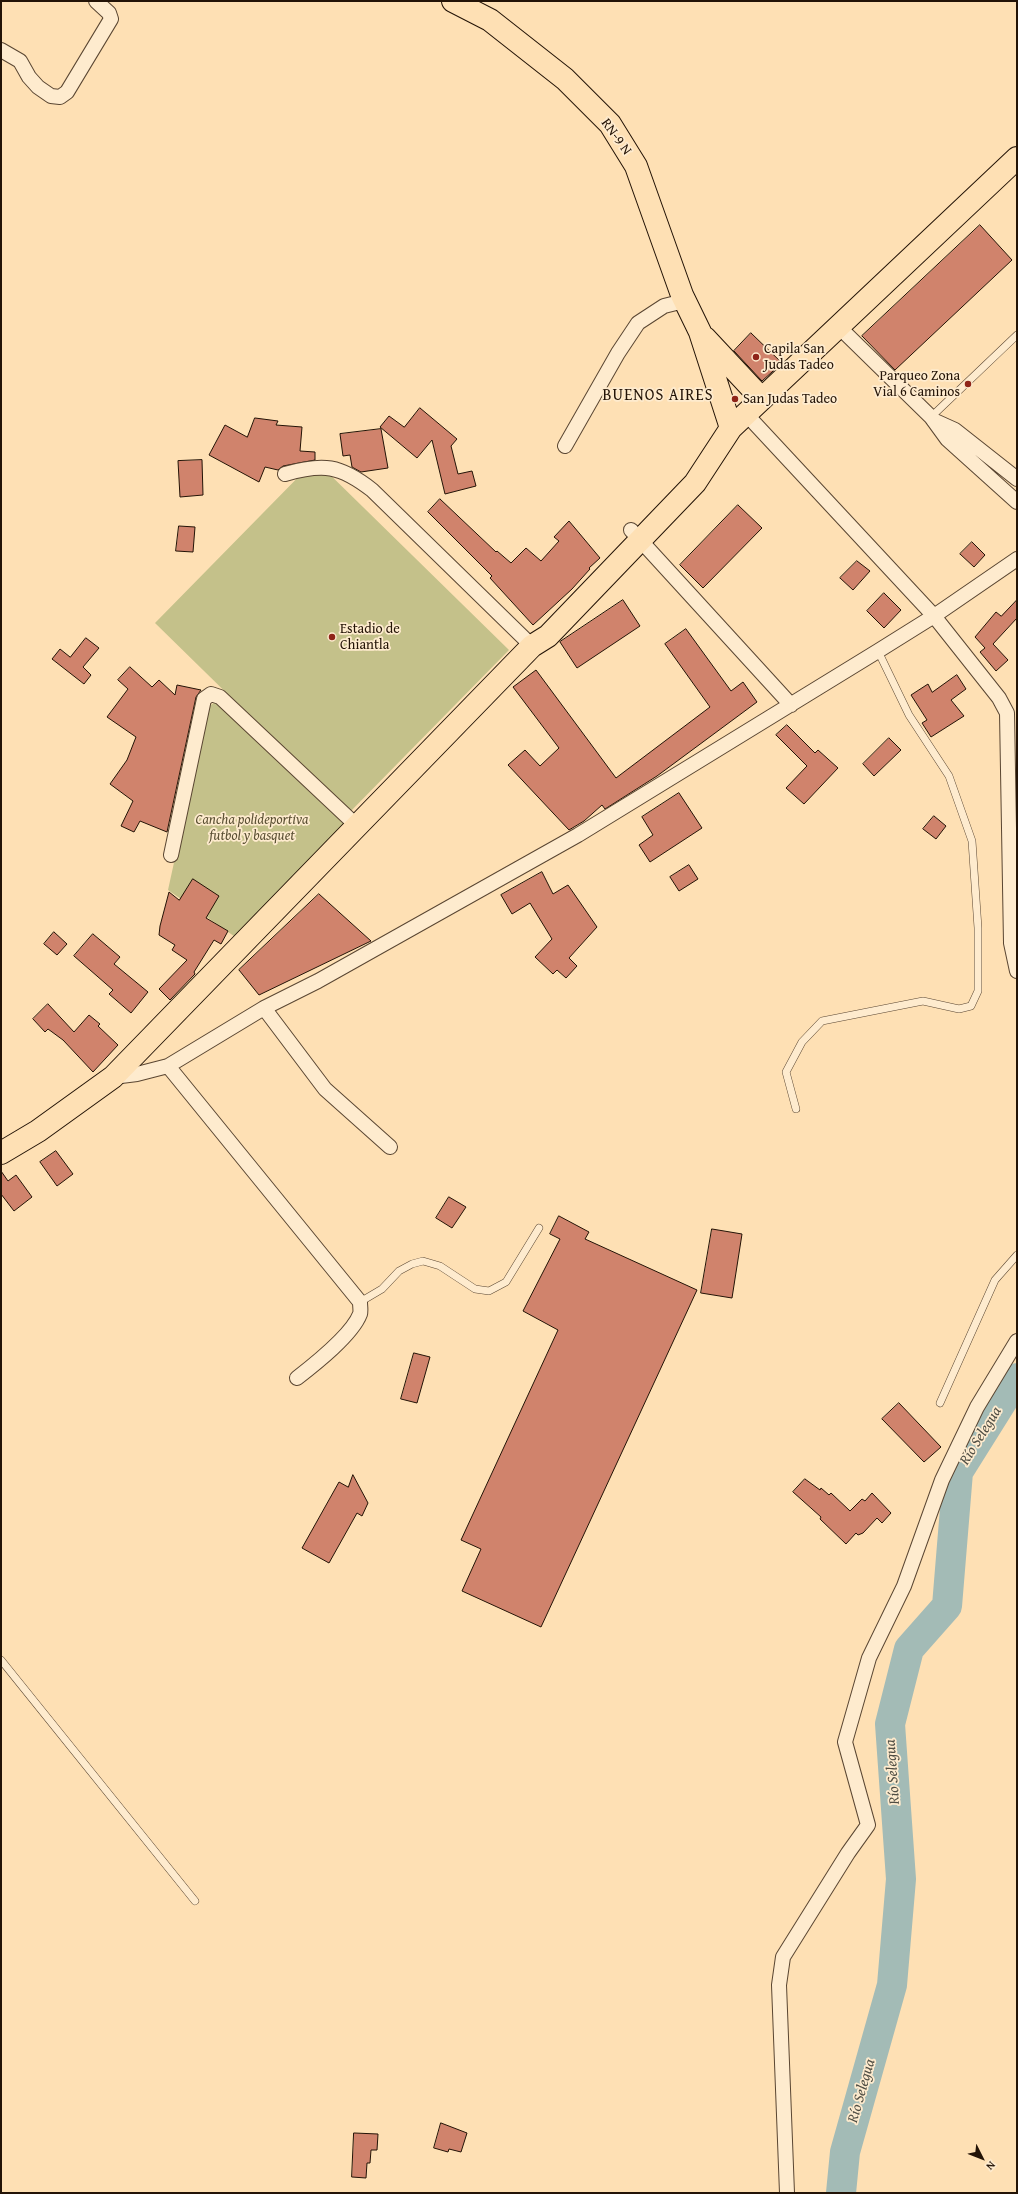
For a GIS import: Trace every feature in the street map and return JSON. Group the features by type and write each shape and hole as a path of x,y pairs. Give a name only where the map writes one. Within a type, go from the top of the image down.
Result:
{"main road":[{"name":"RN-9 N","path":"453,1 496,25 565,79 610,124 636,166 684,301 700,332 739,421"},
{"path":"1,1153 38,1131 113,1077 532,646 539,628 636,535 687,473 712,455 739,421 761,398 1017,158"},
{"name":"RN-9 N","path":"700,332 761,398"}],"street":[{"path":"1,50 20,61 38,87 51,96 60,97 67,92 111,19 109,13 96,1"},
{"path":"565,446 618,353 638,323 664,306 684,301"},
{"path":"838,326 933,419 947,439 1017,502"},
{"path":"933,419 955,430 1017,479"},
{"path":"739,421 934,616 999,698 1007,713 1011,943 1017,971"},
{"path":"285,474 309,467 326,467 358,479 377,495 532,646"},
{"path":"636,535 790,705"},
{"path":"113,1077 137,1074 168,1066 264,1008 318,981 578,835 934,616 1017,558"},
{"path":"172,855 204,699 211,694 220,697 358,826"},
{"path":"264,1008 325,1088 390,1147"},
{"path":"168,1066 360,1302 361,1313 355,1324 327,1354 297,1378"},
{"path":"787,2193 779,1985 783,1957 848,1852 868,1825 845,1742 869,1658 904,1586 945,1473 977,1407 1017,1341"}],"lane":[{"path":"933,419 1017,335"},
{"path":"796,1109 786,1072 802,1042 822,1021 923,1001 959,1009 971,1006 978,991 978,928 972,841 949,776 909,715 878,651"},
{"path":"360,1302 382,1289 399,1272 412,1264 423,1261 440,1266 475,1289 489,1291 506,1282 539,1228"},
{"path":"940,1403 995,1280 1017,1255"},
{"path":"1,1660 195,1901"}],"green space":[{"name":"Estadio de Chiantla","path":"315,460 509,650 349,813 155,623"},
{"name":"Cancha polideportiva futbol y basquet","path":"218,700 351,825 241,941 168,890 208,707"}],"building":[{"path":"980,225 1012,260 895,370 862,336"},
{"path":"751,333 782,363 762,381 734,351"},
{"path":"420,408 457,439 451,446 458,474 472,471 476,486 445,494 432,440 417,458 380,427 389,416 404,427"},
{"path":"255,418 278,421 276,425 302,427 300,451 315,452 315,460 283,466 278,470 265,467 259,482 209,455 225,425 247,437"},
{"path":"381,429 388,468 361,472 352,467 350,455 343,456 340,434"},
{"path":"202,460 203,495 180,497 178,461"},
{"path":"440,499 496,552 497,551 511,563 526,548 541,561 559,541 554,537 569,521 600,558 589,568 590,569 572,589 533,625 490,578 492,576 428,512"},
{"path":"738,505 762,528 703,588 680,565"},
{"path":"179,526 195,527 193,552 176,551"},
{"path":"972,542 985,555 974,567 960,554"},
{"path":"857,561 870,571 853,590 840,578"},
{"path":"884,593 901,610 884,628 867,611"},
{"path":"623,600 640,626 577,668 560,642"},
{"path":"1017,600 1017,618 993,644 1008,660 996,671 980,652 985,648 975,637 996,612 1001,616"},
{"path":"686,629 731,691 743,682 757,702 657,776 605,809 602,805 584,821 569,830 508,765 525,750 540,766 559,748 513,687 536,670 616,778 710,707 665,644"},
{"path":"86,638 99,648 83,667 91,675 84,684 52,659 60,649 70,657"},
{"path":"130,667 152,687 159,680 175,695 177,685 201,690 196,697 167,832 140,821 134,832 121,826 133,801 110,784 127,760 136,737 107,717 128,689 118,680"},
{"path":"957,675 966,689 951,700 964,716 931,737 922,723 927,720 911,695 928,684 932,692"},
{"path":"787,725 815,753 818,750 838,768 804,804 786,788 807,766 776,735"},
{"path":"889,738 901,750 874,776 863,764"},
{"path":"679,793 702,828 650,862 639,845 653,835 642,817"},
{"path":"934,816 946,826 936,839 923,829"},
{"path":"689,865 698,879 679,891 670,877"},
{"path":"542,872 553,894 568,885 597,927 569,958 577,966 566,978 557,970 553,974 535,957 552,939 530,903 512,914 501,895"},
{"path":"193,879 219,896 206,918 228,931 221,944 214,940 194,972 195,974 170,1000 159,989 187,960 172,950 175,945 159,935 160,926 169,892 179,900"},
{"path":"319,894 371,941 259,995 239,970"},
{"path":"54,932 67,944 57,955 44,944"},
{"path":"93,934 120,957 114,964 148,992 131,1013 109,994 113,990 74,956"},
{"path":"48,1004 74,1032 89,1015 100,1024 98,1026 118,1045 93,1072 63,1040 48,1029 45,1032 33,1019"},
{"path":"56,1151 73,1174 57,1186 40,1162"},
{"path":"1,1171 8,1181 16,1175 32,1197 14,1211 1,1194"},
{"path":"449,1197 466,1207 452,1228 436,1218"},
{"path":"559,1216 589,1232 585,1239 697,1290 541,1627 462,1591 481,1549 461,1540 558,1330 523,1311 560,1239 550,1234"},
{"path":"712,1229 742,1234 732,1298 701,1293"},
{"path":"414,1353 430,1357 417,1403 401,1399"},
{"path":"899,1403 941,1447 924,1462 882,1419"},
{"path":"353,1475 368,1503 362,1516 357,1513 329,1563 302,1548 339,1482 348,1487"},
{"path":"805,1479 820,1490 821,1488 829,1495 831,1493 850,1511 862,1499 865,1501 872,1493 891,1513 882,1523 877,1518 863,1533 858,1535 856,1533 846,1544 820,1519 821,1517 793,1492"},
{"path":"441,2123 467,2133 461,2152 449,2149 448,2152 434,2148"},
{"path":"354,2133 378,2134 377,2150 371,2150 370,2163 367,2163 366,2178 352,2177"}],"waterway":[{"name":"Río Selegua","path":"841,2193 845,2152 892,1985 901,1879 890,1724 909,1649 947,1606 958,1472 1017,1378"}],"place":[{"name":"Capila San Judas Tadeo","path":"756,357"},
{"name":"Parqueo Zona Vial 6 Caminos","path":"968,384"},
{"name":"San Judas Tadeo","path":"735,399"},
{"name":"Estadio de Chiantla","path":"332,637"}],"district":[{"name":"BUENOS AIRES","path":"658,396"}]}
